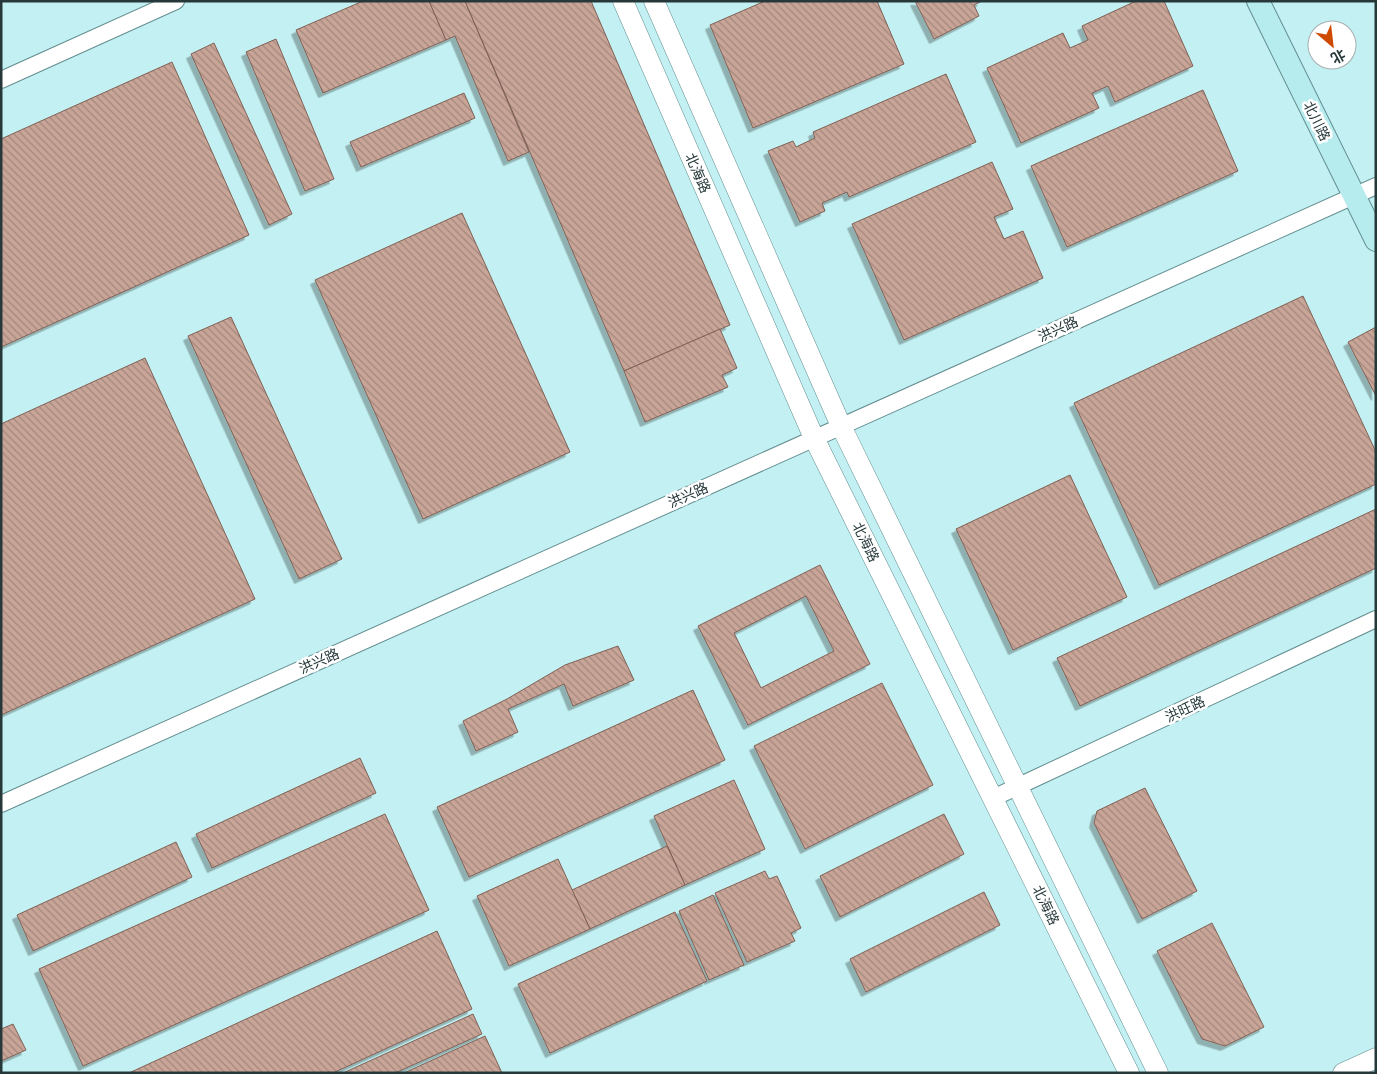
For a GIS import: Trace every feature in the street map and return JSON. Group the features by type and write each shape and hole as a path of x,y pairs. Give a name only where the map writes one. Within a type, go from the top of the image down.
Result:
{"main road":[{"name":"北川路","path":"1258,1 1376,240"}],"street":[{"path":"1,80 176,1"},
{"name":"北海路","path":"623,1 814,438 1129,1073"},
{"name":"北海路","path":"654,1 841,426 1158,1073"},
{"name":"洪兴路","path":"1,804 1376,186"},
{"name":"洪旺路","path":"993,798 1376,619"},
{"path":"1343,1073 1376,1058"}],"building":[{"path":"363,1 429,1 446,40 323,93 296,30"},
{"path":"429,1 465,1 529,152 508,161 455,36 446,40"},
{"path":"465,1 591,1 730,325 624,371"},
{"path":"765,1 877,1 904,64 753,128 710,25"},
{"path":"915,1 982,1 974,5 979,16 934,39"},
{"path":"1136,1 1164,1 1193,66 1115,102 1108,86 1092,93 1099,108 1021,143 987,68 1063,33 1070,48 1088,40 1082,26"},
{"path":"276,39 334,179 305,191 246,52"},
{"path":"214,43 292,214 269,225 191,54"},
{"path":"172,62 249,235 1,347 1,139"},
{"path":"946,74 976,142 849,197 847,192 822,203 825,211 800,222 768,151 793,141 796,147 815,138 813,132"},
{"path":"1203,90 1238,171 1067,247 1031,166"},
{"path":"464,93 475,118 361,167 350,142"},
{"path":"992,162 1013,209 994,217 1004,239 1023,231 1043,278 904,340 852,224"},
{"path":"462,213 570,452 423,519 315,280"},
{"path":"1303,296 1376,452 1376,484 1159,585 1074,403"},
{"path":"231,317 342,559 299,579 188,336"},
{"path":"1376,327 1376,396 1348,342"},
{"path":"720,329 737,368 722,375 728,387 645,422 624,371"},
{"path":"145,358 255,599 1,715 1,424"},
{"path":"1070,475 1127,597 1013,650 956,529"},
{"path":"1376,509 1376,568 1080,706 1057,658"},
{"path":"820,565 870,664 748,725 698,626","holes":["806,596 834,651 761,688 734,633"]},
{"path":"618,646 634,680 573,706 564,684 508,709 518,732 476,751 463,721 507,699 565,665"},
{"path":"882,683 933,785 805,849 754,746"},
{"path":"693,690 725,760 469,877 437,807"},
{"path":"360,758 376,793 212,868 196,834"},
{"path":"734,780 765,849 685,885 654,816"},
{"path":"1145,788 1197,891 1142,919 1094,823 1097,811"},
{"path":"385,814 429,910 83,1066 39,969"},
{"path":"944,814 964,854 840,917 820,876"},
{"path":"176,842 192,877 33,951 17,915"},
{"path":"667,846 685,885 590,929 572,890"},
{"path":"558,859 590,929 509,966 477,896"},
{"path":"765,871 769,879 777,876 801,928 791,933 795,941 747,962 715,893"},
{"path":"984,892 1000,925 866,992 850,959"},
{"path":"713,895 744,965 709,980 679,911"},
{"path":"675,912 707,981 550,1053 518,984"},
{"path":"1212,923 1264,1027 1225,1046 1202,1039 1157,951"},
{"path":"437,931 472,1009 333,1073 129,1073"},
{"path":"473,1014 482,1034 395,1073 343,1073"},
{"path":"13,1024 26,1050 1,1061 1,1029"},
{"path":"485,1036 502,1073 404,1073"}]}
